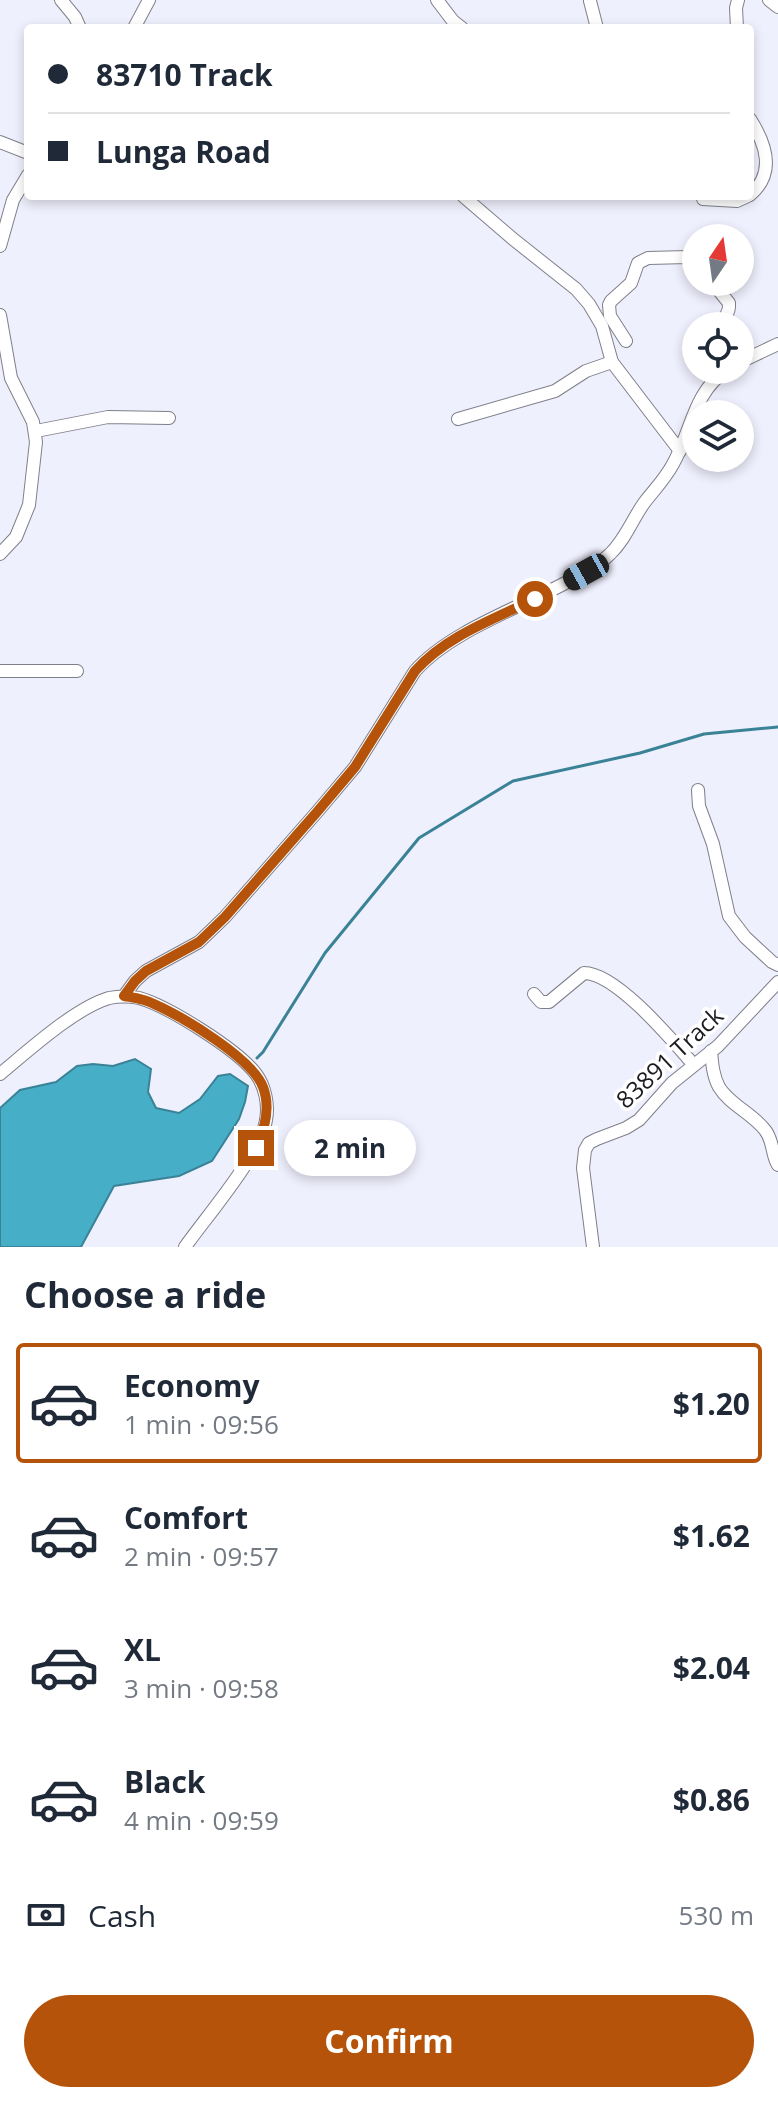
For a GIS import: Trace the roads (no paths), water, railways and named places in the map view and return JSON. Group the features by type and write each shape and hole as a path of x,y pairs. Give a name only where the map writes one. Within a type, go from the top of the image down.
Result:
{"street":[{"path":"61,0 78,24"},
{"path":"136,24 149,0"},
{"path":"437,0 457,24"},
{"path":"737,24 738,0"},
{"path":"769,0 778,7"},
{"path":"590,1 596,24"},
{"path":"754,127 766,152 767,162 754,191"},
{"path":"0,142 24,151"},
{"path":"0,215 24,182"},
{"path":"0,246 13,200"},
{"path":"468,200 576,289 589,304 602,326 612,362 680,451"},
{"path":"626,341 610,316 611,301 631,283 638,263 648,258 682,260"},
{"path":"0,315 11,378 36,431 29,505 16,537 0,554"},
{"path":"754,355 778,344"},
{"path":"458,419 555,391 586,371 612,362"},
{"path":"124,996 146,971 199,942 225,917 355,767 415,671 427,658 462,635 586,572 608,557 664,480 680,451 700,397 711,384"},
{"path":"36,431 108,417 169,418"},
{"path":"0,671 77,671"},
{"path":"698,790 699,806 713,844 729,916 745,937 778,965"},
{"path":"534,994 541,1002 549,1002 584,973 595,974 618,987 693,1064"},
{"name":"83891 Track","path":"593,1247 583,1168 589,1143 639,1120 672,1083 711,1051 778,982"},
{"path":"0,1074 95,1003 124,996 153,1003 184,1020 247,1064 264,1088 267,1119 256,1148 185,1247"},
{"path":"711,1051 718,1086 770,1136 778,1165"}],"water":[{"path":"135,1059 151,1069 148,1092 156,1108 179,1113 200,1099 218,1076 230,1074 248,1086 239,1119 212,1161 179,1176 114,1186 81,1247 0,1247 0,1108 20,1090 56,1082 77,1066 113,1066"}],"waterway":[{"path":"257,1058 325,953 419,838 513,781 640,753 704,734 778,727"}]}
